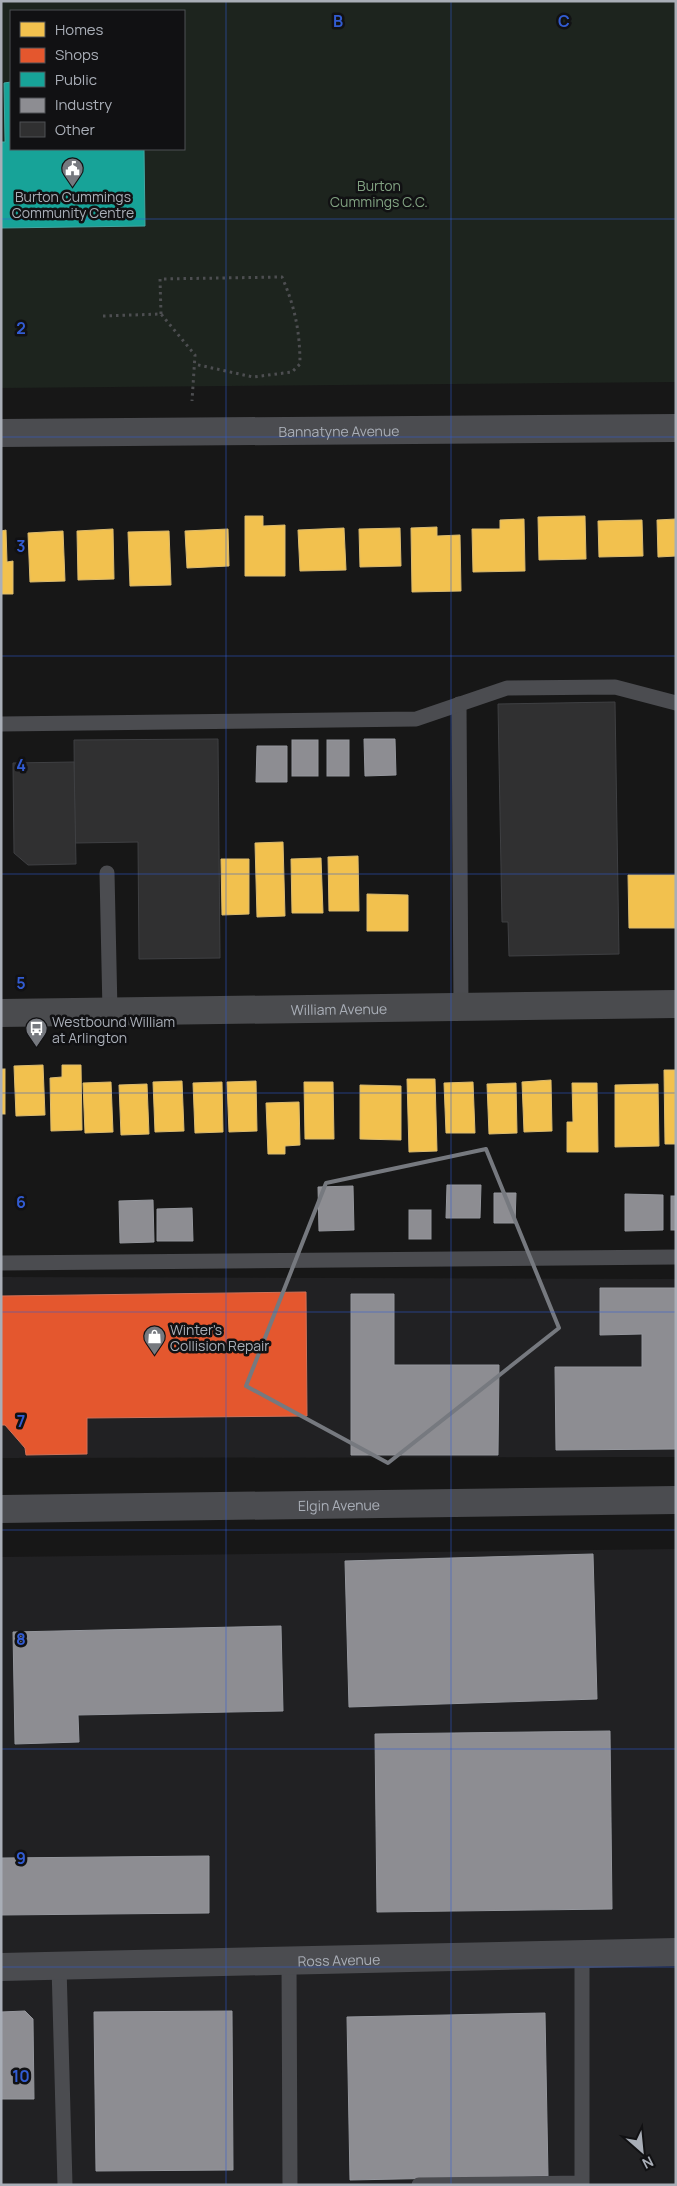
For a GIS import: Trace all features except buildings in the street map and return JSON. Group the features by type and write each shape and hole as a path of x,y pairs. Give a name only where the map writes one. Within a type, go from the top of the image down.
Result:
{"main road":[{"name":"William Avenue","path":"1,1013 676,1004"}],"street":[{"name":"Bannatyne Avenue","path":"1,433 676,428"},
{"name":"Elgin Avenue","path":"1,1509 676,1500"},
{"name":"Ross Avenue","path":"1,1967 676,1952"}],"lane":[{"path":"1,724 416,719 507,688 615,686 676,703"},
{"path":"459,704 461,1006"},
{"path":"107,872 110,1011"},
{"path":"1,1264 676,1257"},
{"path":"419,2185 582,2183 582,1954"},
{"path":"289,1961 290,2185"},
{"path":"59,1966 65,2185"}],"path":[{"path":"192,384 194,364 195,355 161,314 160,278 282,277 289,294 300,334 300,364 292,372 253,377 194,364"},
{"path":"103,316 161,314"}],"highlighted area":[{"path":"486,1149 559,1328 388,1463 246,1386 326,1183"}],"shaded area":[{"path":"1,1277 676,1279 676,1457 1,1458"},
{"path":"676,1549 676,2185 1,2185 1,1557"}],"green space":[{"name":"Burton Cummings C.C.","path":"1,1 676,1 676,382 1,388"}],"place":[{"name":"Burton Cummings Community Centre","path":"73,187"},
{"name":"Westbound William at Arlington","path":"36,1048"},
{"name":"Winter's Collision Repair","path":"154,1356"}]}
